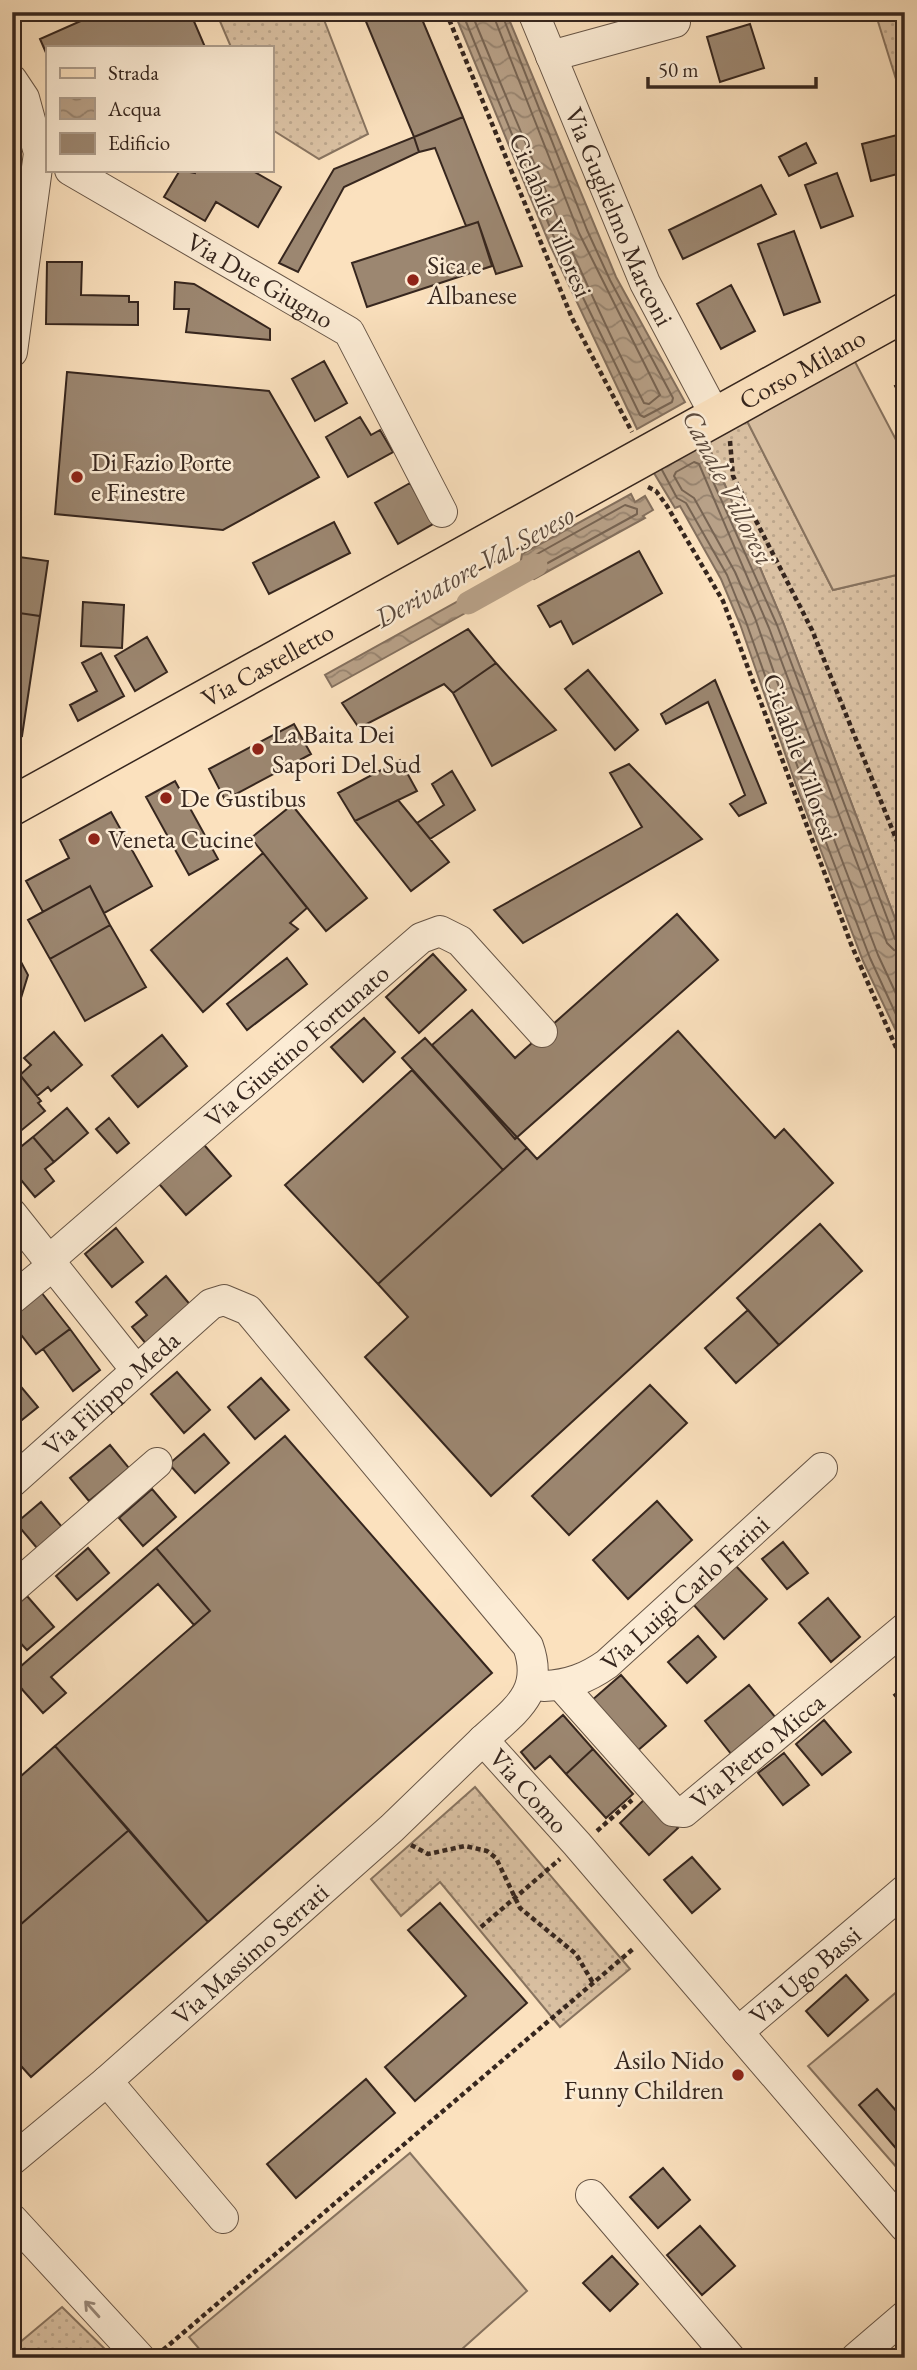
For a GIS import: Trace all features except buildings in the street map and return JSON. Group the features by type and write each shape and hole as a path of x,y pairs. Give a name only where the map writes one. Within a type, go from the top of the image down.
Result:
{"main road":[{"name":"Corso Milano","path":"638,457 905,312"},
{"name":"Via Castelletto","path":"12,806 638,457"}],"street":[{"name":"Via Guglielmo Marconi","path":"533,12 645,283 713,416"},
{"path":"551,57 675,22"},
{"path":"12,79 24,98 33,157 12,352"},
{"name":"Via Due Giugno","path":"72,172 349,332 442,512"},
{"name":"Via Giustino Fortunato","path":"12,1299 421,938 440,931 460,941 542,1032"},
{"path":"12,1214 136,1370"},
{"name":"Via Filippo Meda","path":"12,1482 211,1304 224,1300 248,1311 498,1607 528,1646 534,1670 547,1686"},
{"path":"12,1590 157,1463"},
{"name":"Via Luigi Carlo Farini","path":"547,1686 587,1678 607,1664 822,1468"},
{"name":"Via Pietro Micca","path":"547,1686 673,1811 684,1812 905,1628"},
{"name":"Via Como","path":"547,1686 516,1708 483,1740 578,1845 905,2227"},
{"name":"Via Massimo Serrati","path":"12,2160 107,2081 392,1828 483,1740"},
{"name":"Via Ugo Bassi","path":"738,2032 905,1891"},
{"path":"107,2081 223,2218"},
{"path":"591,2195 730,2358"},
{"path":"12,2219 140,2358"},
{"path":"856,2358 905,2316"}],"path":[{"name":"Ciclabile Villoresi","path":"446,12 572,318 656,491 723,601 876,1009 905,1068"},
{"path":"713,416 733,476 812,631 902,846 905,861"},
{"path":"481,1927 649,1785"},
{"path":"392,1828 415,1848 428,1854 465,1846 487,1851 496,1858 520,1908 576,1954 593,1983"},
{"path":"154,2358 652,1932"}],"shaded area":[{"path":"216,12 321,12 368,134 319,159 273,130 273,46 231,46"},
{"path":"875,12 905,12 905,108"},
{"path":"853,358 905,457 905,573 833,590 745,417"},
{"path":"745,417 833,590 905,573 905,945 783,622 705,438"},
{"path":"475,1787 630,1969 560,2027 440,1882 401,1916 371,1879"},
{"path":"905,1985 905,2177 808,2066"},
{"path":"410,2153 527,2291 452,2358 207,2358 189,2337"},
{"path":"62,2307 114,2358 12,2358 12,2349"}],"water":[{"name":"Canale Villoresi","path":"454,12 506,12 616,277 685,402 637,429 550,245"},
{"name":"Canale Villoresi","path":"705,438 783,622 905,945 905,1050 863,961 796,785 740,624 721,579 680,506 675,508 651,468"},
{"path":"631,494 635,502 645,496 653,510 643,516 645,518 534,579 526,575 511,584 509,573 520,566 522,554"},
{"path":"489,584 497,591 476,603 478,606 332,687 325,675"}],"waterway":[{"name":"Derivatore Val Seveso","path":"468,603 536,565"}],"place":[{"name":"Sica e Albanese","path":"413,280"},
{"name":"Di Fazio Porte e Finestre","path":"77,477"},
{"name":"La Baita Dei Sapori Del Sud","path":"258,749"},
{"name":"De Gustibus","path":"166,798"},
{"name":"Veneta Cucine","path":"94,839"},
{"name":"Asilo Nido Funny Children","path":"738,2075"}]}
